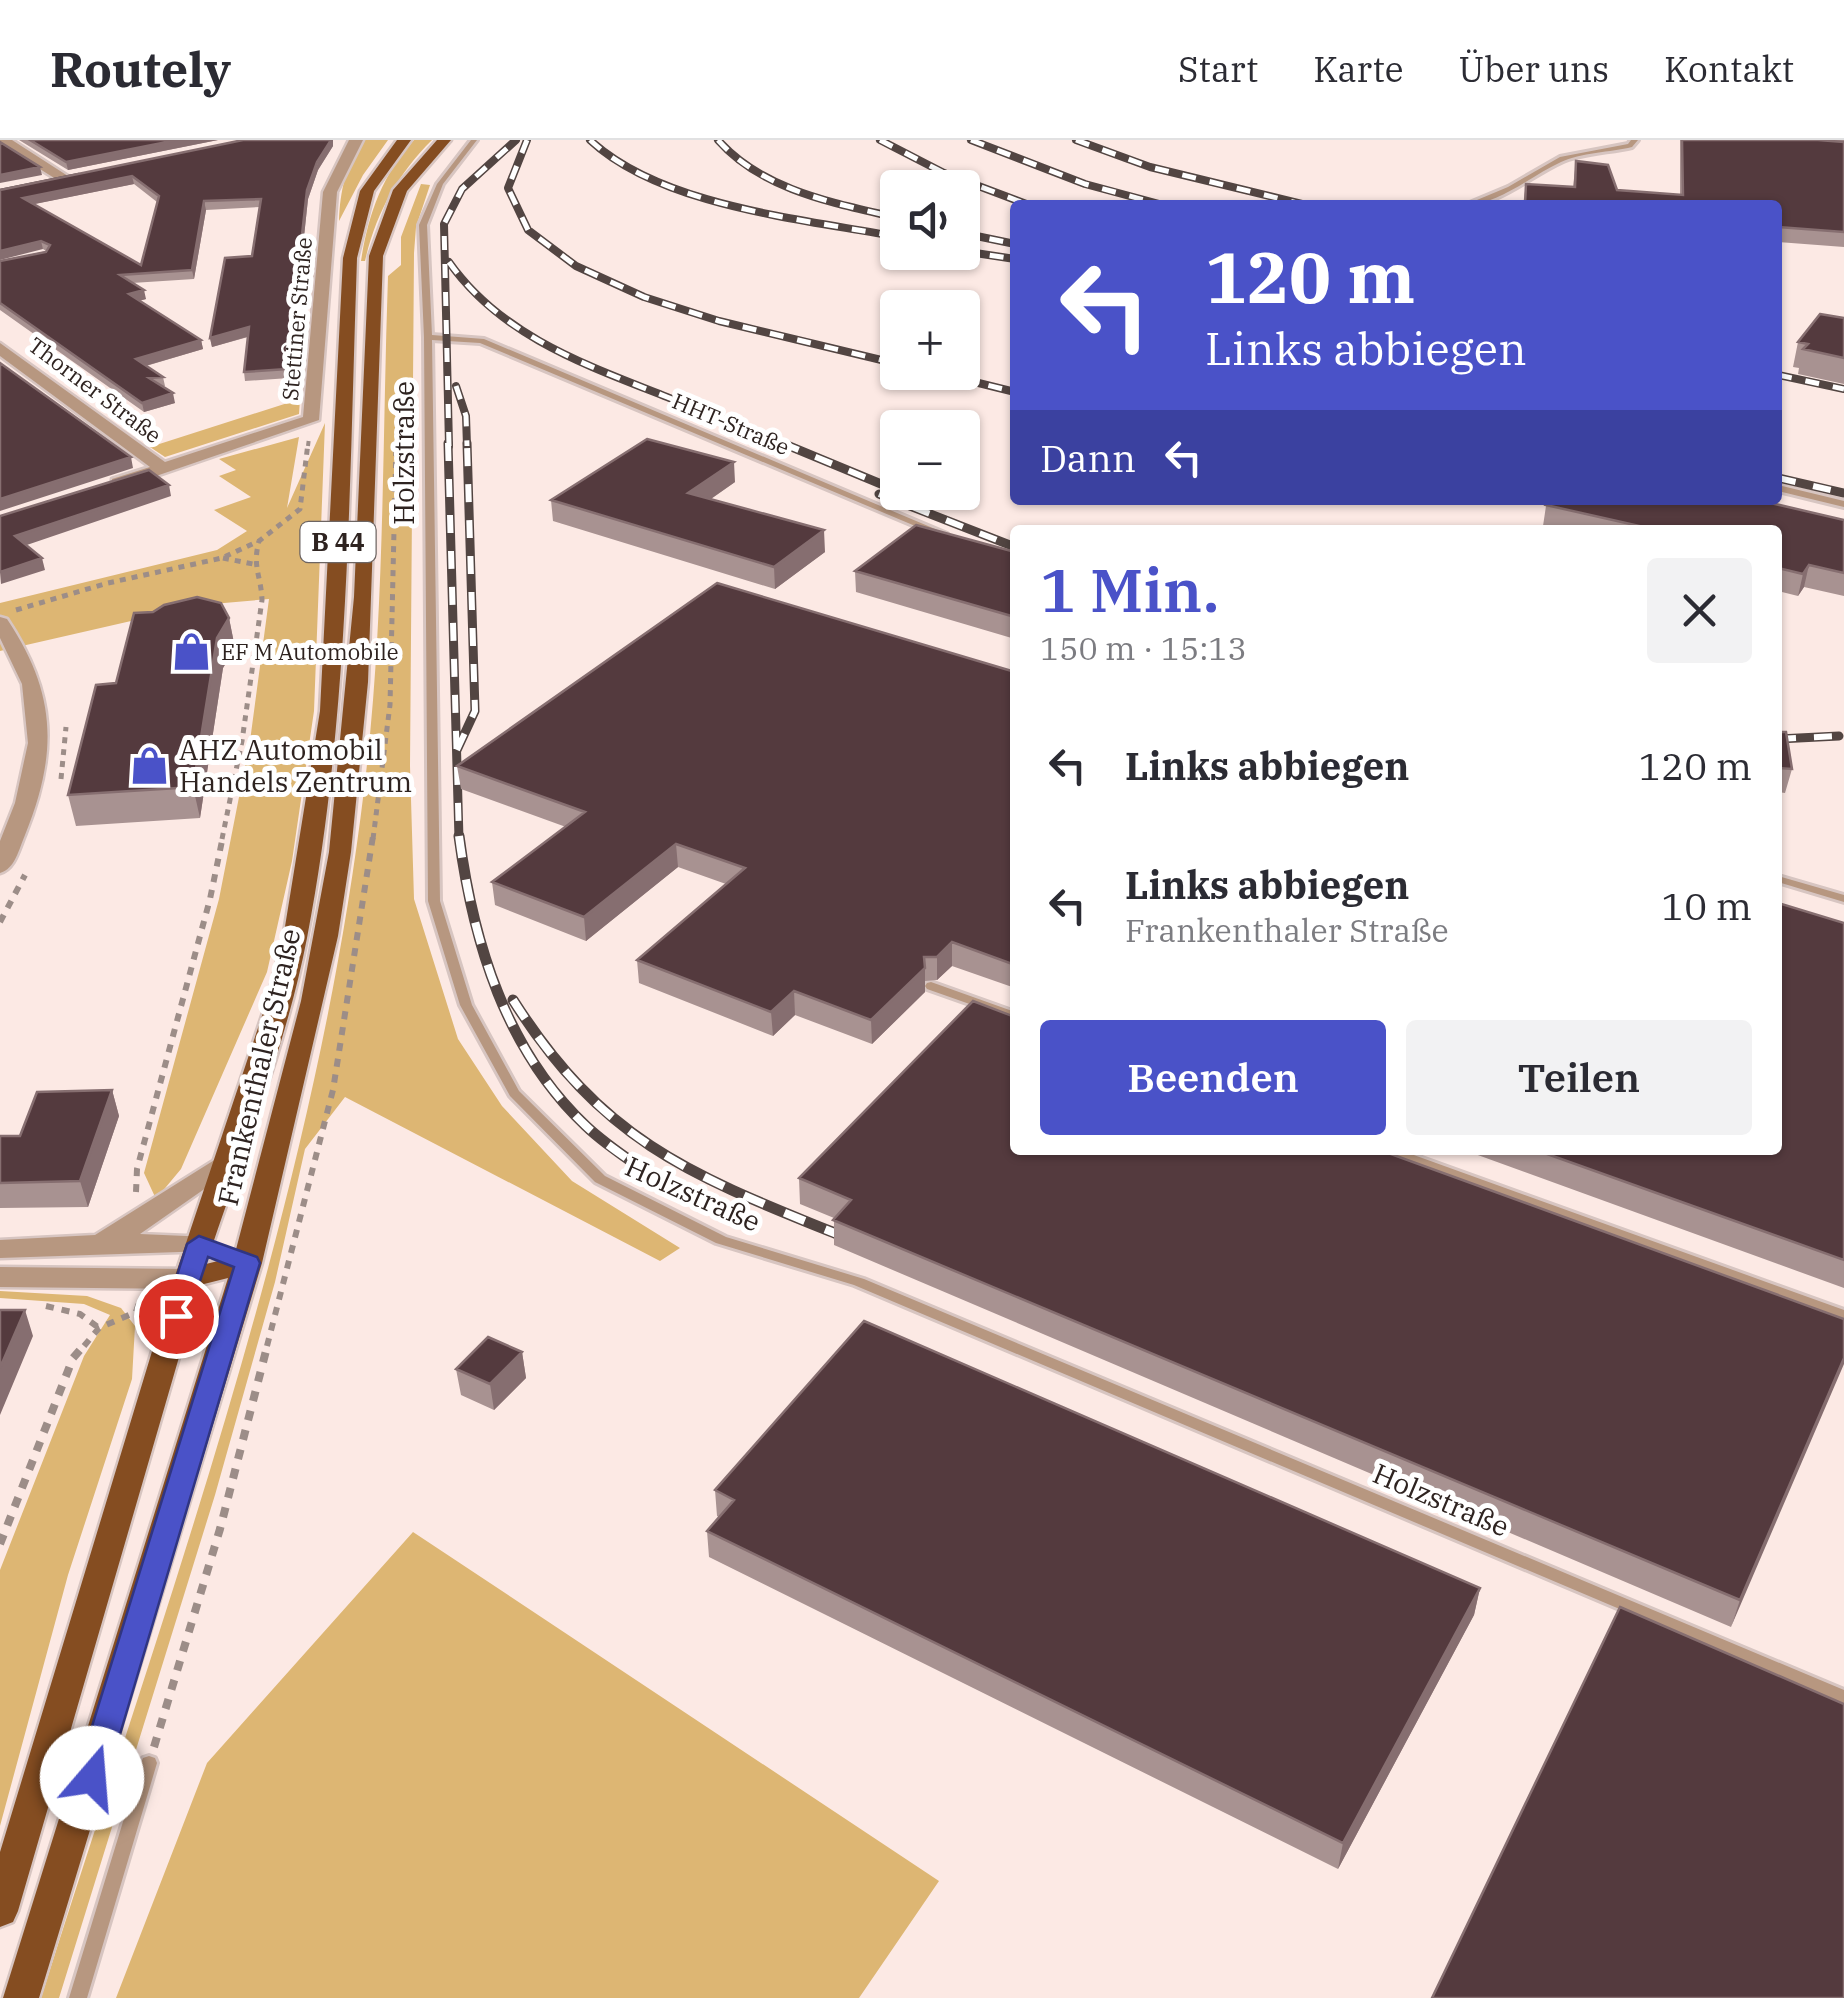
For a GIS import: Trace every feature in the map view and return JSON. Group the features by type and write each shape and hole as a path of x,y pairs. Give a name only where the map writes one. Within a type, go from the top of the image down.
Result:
{"main road":[{"name":"Frankenthaler Straße","path":"0,1911 188,1279 278,1004 295,939 330,710 350,258 368,191 404,140"},
{"name":"Frankenthaler Straße","path":"21,1998 127,1667 248,1263 326,936 359,706 376,256 400,190 444,140"},
{"path":"199,1244 248,1263"},
{"path":"188,1279 248,1263"}],"street":[{"path":"3,140 64,178"},
{"name":"Stettiner Straße","path":"108,486 312,420 330,192 356,140"},
{"path":"48,182 84,174"},
{"name":"Thorner Straße","path":"0,348 162,468"},
{"path":"0,623 24,659 39,702 35,782 6,838 0,866"},
{"path":"100,1245 156,1212 224,1163"},
{"path":"0,1249 199,1244"},
{"path":"0,1278 188,1279"}],"lane":[{"name":"Holzstraße","path":"474,140 440,184 423,225 428,337 434,902 466,1005 514,1093 600,1179 721,1240 859,1282 1844,1697"},
{"path":"1481,200 1562,158 1630,146 1635,140"},
{"name":"HHT-Straße","path":"428,337 481,341 956,540"},
{"path":"1782,489 1844,504"},
{"path":"1782,880 1844,898"},
{"path":"931,986 1010,1014"},
{"path":"1401,1155 1844,1315"},
{"path":"78,1998 149,1763"}],"path":[{"path":"0,615 108,583 222,558 260,541 300,510 312,420"},
{"path":"156,1212 136,1199 136,1169 210,899 242,741 262,600 261,581 252,564 260,541"},
{"path":"222,558 252,564"},
{"path":"149,1763 220,1529 302,1215"},
{"path":"0,1544 73,1358 99,1328 136,1312 147,1280"},
{"path":"35,1306 80,1314 99,1328"}],"shaded area":[{"path":"363,140 388,140 363,175 339,221 345,179"},
{"path":"414,140 432,140 390,196 365,261 361,261 378,196 393,167"},
{"path":"421,184 430,185 416,227 414,253 410,766 414,899 458,1039 502,1106 572,1181 680,1248 660,1261 345,1097 305,1149 275,1282 215,1495 59,1998 41,1998 231,1401 310,1098 341,945 371,726 379,598 388,276 401,265 401,237"},
{"path":"300,399 299,414 165,457 150,447"},
{"path":"325,423 314,711 292,861 267,972 181,1169 156,1199 144,1173 219,899 250,741 269,599 201,605 0,651 0,603 217,550 247,531 214,510 251,497 219,476 236,470 219,459 299,437 287,508"},
{"path":"0,1291 87,1296 121,1308 135,1326 132,1379 68,1575 0,1826 0,1570 84,1356 110,1315 84,1304 0,1298"},
{"path":"413,1532 939,1881 859,1998 116,1998 207,1763"}],"building":[{"path":"30,140 177,140 66,162"},
{"path":"243,140 331,140 317,162 307,190 287,369 244,372 249,327 210,338 225,258 252,256 261,199 204,201 192,270 120,275 144,290 129,294 201,340 136,359 163,377 149,378 173,393 142,403 0,303 0,261 46,252 50,245 41,241 0,251 0,190","holes":["132,176 159,196 141,265 23,198"]},
{"path":"1682,140 1844,142 1844,232 1782,227 1782,200 1525,200 1526,184 1575,187 1576,161 1608,165 1617,190 1683,195"},
{"path":"0,142 40,167 0,175"},
{"path":"1820,314 1844,318 1844,358 1803,349 1808,344 1798,342"},
{"path":"0,363 131,457 0,499"},
{"path":"647,439 734,462 688,493 824,530 774,567 551,500"},
{"path":"149,470 169,485 15,536 42,558 0,572 0,516"},
{"path":"1546,505 1780,505 1844,520 1844,573 1809,565 1803,574 1782,569 1782,525 1635,525"},
{"path":"916,525 1010,551 1010,616 855,571"},
{"path":"717,583 1010,671 1010,963 952,942 937,957 924,957 925,968 871,1020 794,991 771,1012 637,960 745,868 676,844 584,917 492,882 585,812 457,766"},
{"name":"AHZ Automobil Handels Zentrum","path":"197,597 221,603 229,618 217,638 193,787 68,795 96,685 116,683 134,613 153,612 164,605"},
{"path":"1782,732 1786,732 1792,769 1782,768"},
{"path":"1782,904 1844,923 1844,1260 1550,1155 1782,1155"},
{"path":"973,1001 1010,1015 1010,1155 1394,1155 1844,1319 1844,1358 1740,1600 833,1220 851,1200 799,1178"},
{"path":"112,1090 80,1181 0,1183 0,1136 20,1136 37,1092"},
{"path":"0,1310 25,1310 0,1368"},
{"path":"864,1321 1480,1588 1343,1843 707,1531 734,1500 715,1490"},
{"path":"488,1337 522,1352 490,1384 456,1369"},
{"path":"1620,1607 1844,1704 1844,1998 1432,1998"}],"tram line":[{"path":"0,190 79,174"}],"railway":[{"path":"449,446 444,224 462,189 516,140"},
{"path":"527,140 508,188 528,230 576,266 644,297 719,321 880,360"},
{"path":"590,140 620,163 694,195 778,216 880,234"},
{"path":"718,140 756,172 778,183 880,214"},
{"path":"880,140 944,173 1016,200"},
{"path":"971,140 1085,184 1144,200"},
{"path":"1076,140 1150,167 1285,200"},
{"path":"980,237 1010,243"},
{"path":"980,254 1010,258"},
{"path":"449,262 494,310 547,345 606,373 788,446"},
{"path":"1782,376 1844,389"},
{"path":"980,383 1010,391"},
{"path":"456,386 466,416 467,446"},
{"path":"448,443 459,839"},
{"path":"457,750 475,711 467,443"},
{"path":"782,443 880,484"},
{"path":"1782,479 1844,493"},
{"path":"879,494 1010,545"},
{"path":"1782,739 1839,736"},
{"path":"459,836 484,955 514,1029 534,1064 586,1126 666,1186"},
{"path":"513,1000 547,1049 582,1089 655,1149 740,1194 842,1236"}],"place":[{"name":"EF M Automobile","path":"191,652"},
{"name":"AHZ Automobil Handels Zentrum","path":"149,766"}],"route":[{"path":"92,1778 248,1263 199,1244 176,1316"}]}
